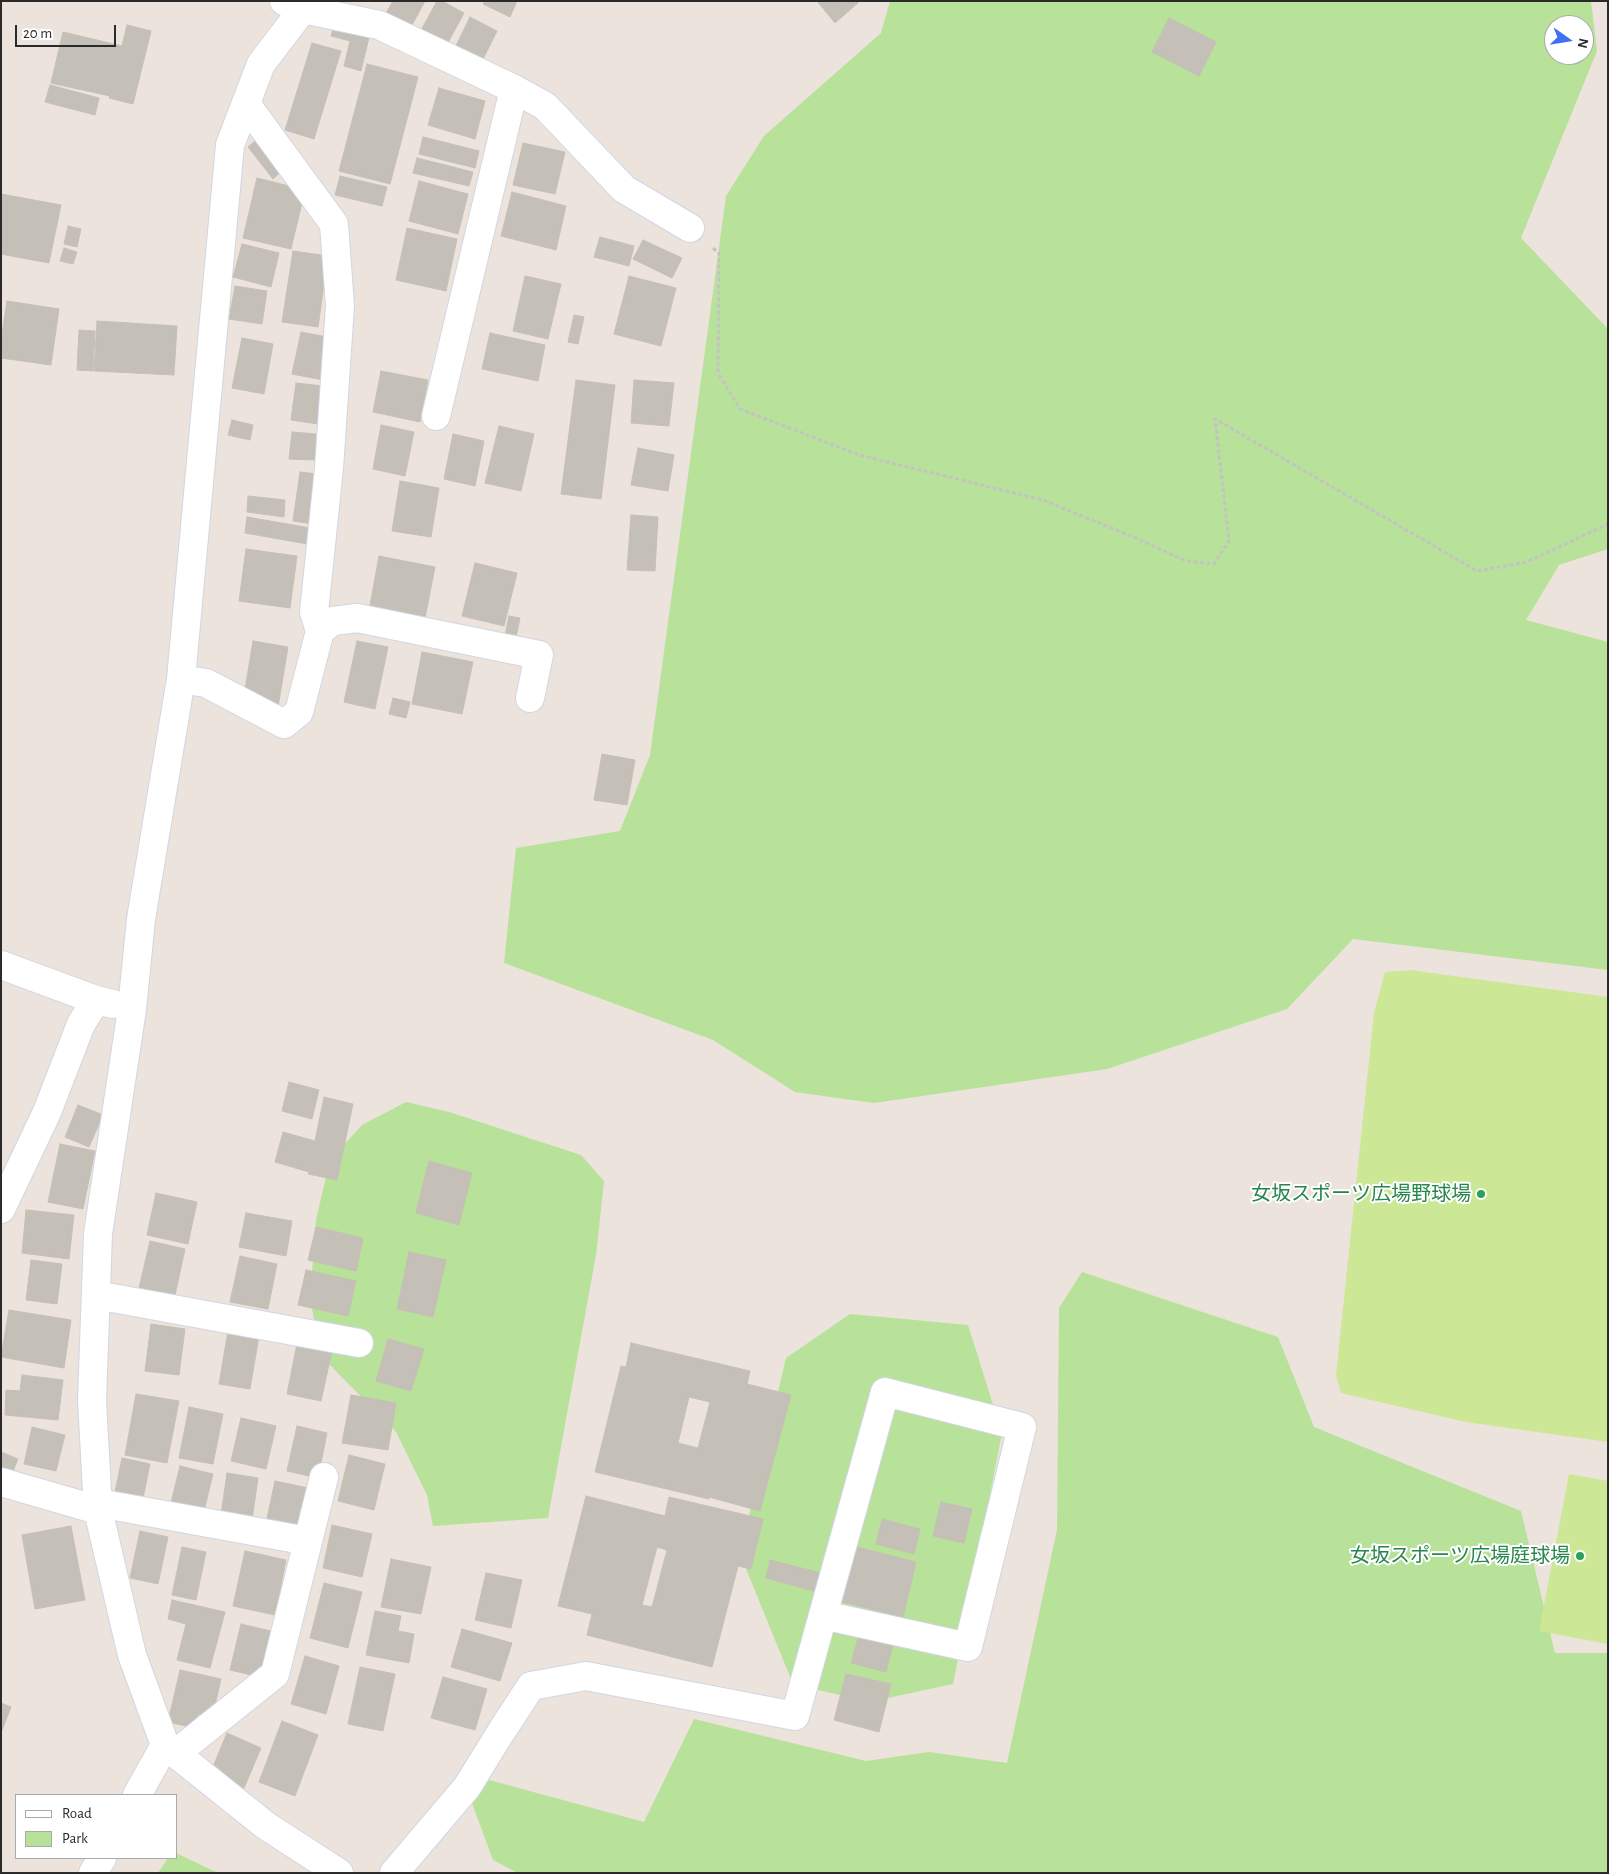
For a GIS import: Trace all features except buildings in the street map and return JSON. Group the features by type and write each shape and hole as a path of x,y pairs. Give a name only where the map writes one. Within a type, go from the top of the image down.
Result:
{"street":[{"path":"339,1873 265,1825 170,1749 132,1655 98,1507 92,1400 98,1234 132,1009 141,919 181,680 230,145 261,64 298,4 379,25 514,88 545,106 624,189 690,228"},
{"path":"436,416 514,88"},
{"path":"181,680 206,683 284,724 299,712 320,631 314,612 329,468 340,306 334,224 246,104"},
{"path":"320,631 333,621 357,618 539,654 530,698"},
{"path":"1,965 96,1000 132,1009"},
{"path":"1,1209 47,1112 81,1024 96,1000"},
{"path":"96,1295 359,1343"},
{"path":"394,1873 467,1787 531,1686 586,1676 795,1716 823,1615 885,1392 1022,1427 968,1647 823,1615"},
{"path":"138,1794 170,1749 275,1674 324,1478"},
{"path":"1,1482 98,1507 308,1541"},
{"path":"93,1873 101,1859"}],"path":[{"path":"690,228 719,253 718,373 740,409 859,455 1043,500 1138,539 1186,562 1214,564 1229,541 1215,419 1477,571 1527,562 1608,524"}],"green space":[{"path":"890,1 1591,1 1593,15 1544,15 1544,65 1591,65 1521,238 1608,329 1608,549 1559,565 1526,620 1608,642 1608,970 1353,939 1287,1009 1107,1069 874,1103 795,1092 713,1040 504,963 516,848 620,831 650,755 726,196 764,136 881,33"},
{"path":"1594,26 1597,51 1594,58"},
{"name":"女坂スポーツ広場野球場","path":"1410,970 1608,997 1608,1442 1466,1422 1341,1393 1336,1375 1374,1013 1385,972"},
{"path":"406,1102 449,1112 581,1155 604,1181 596,1255 548,1518 433,1526 427,1495 396,1432 322,1357 310,1299 316,1220 330,1160 362,1125"},
{"path":"1082,1272 1278,1337 1314,1427 1521,1511 1555,1653 1608,1653 1608,1873 518,1873 493,1860 472,1803 489,1780 644,1822 694,1719 866,1761 929,1752 1007,1763 1057,1530 1059,1308"},
{"path":"850,1314 968,1325 1002,1433 953,1684 869,1702 793,1684 740,1554 786,1358"},
{"name":"女坂スポーツ広場庭球場","path":"1569,1474 1608,1481 1608,1644 1539,1631"},
{"path":"178,1854 218,1873 158,1873 167,1859 178,1859"}],"place":[{"name":"女坂スポーツ広場野球場","path":"1481,1194"},
{"name":"女坂スポーツ広場庭球場","path":"1580,1556"}]}
